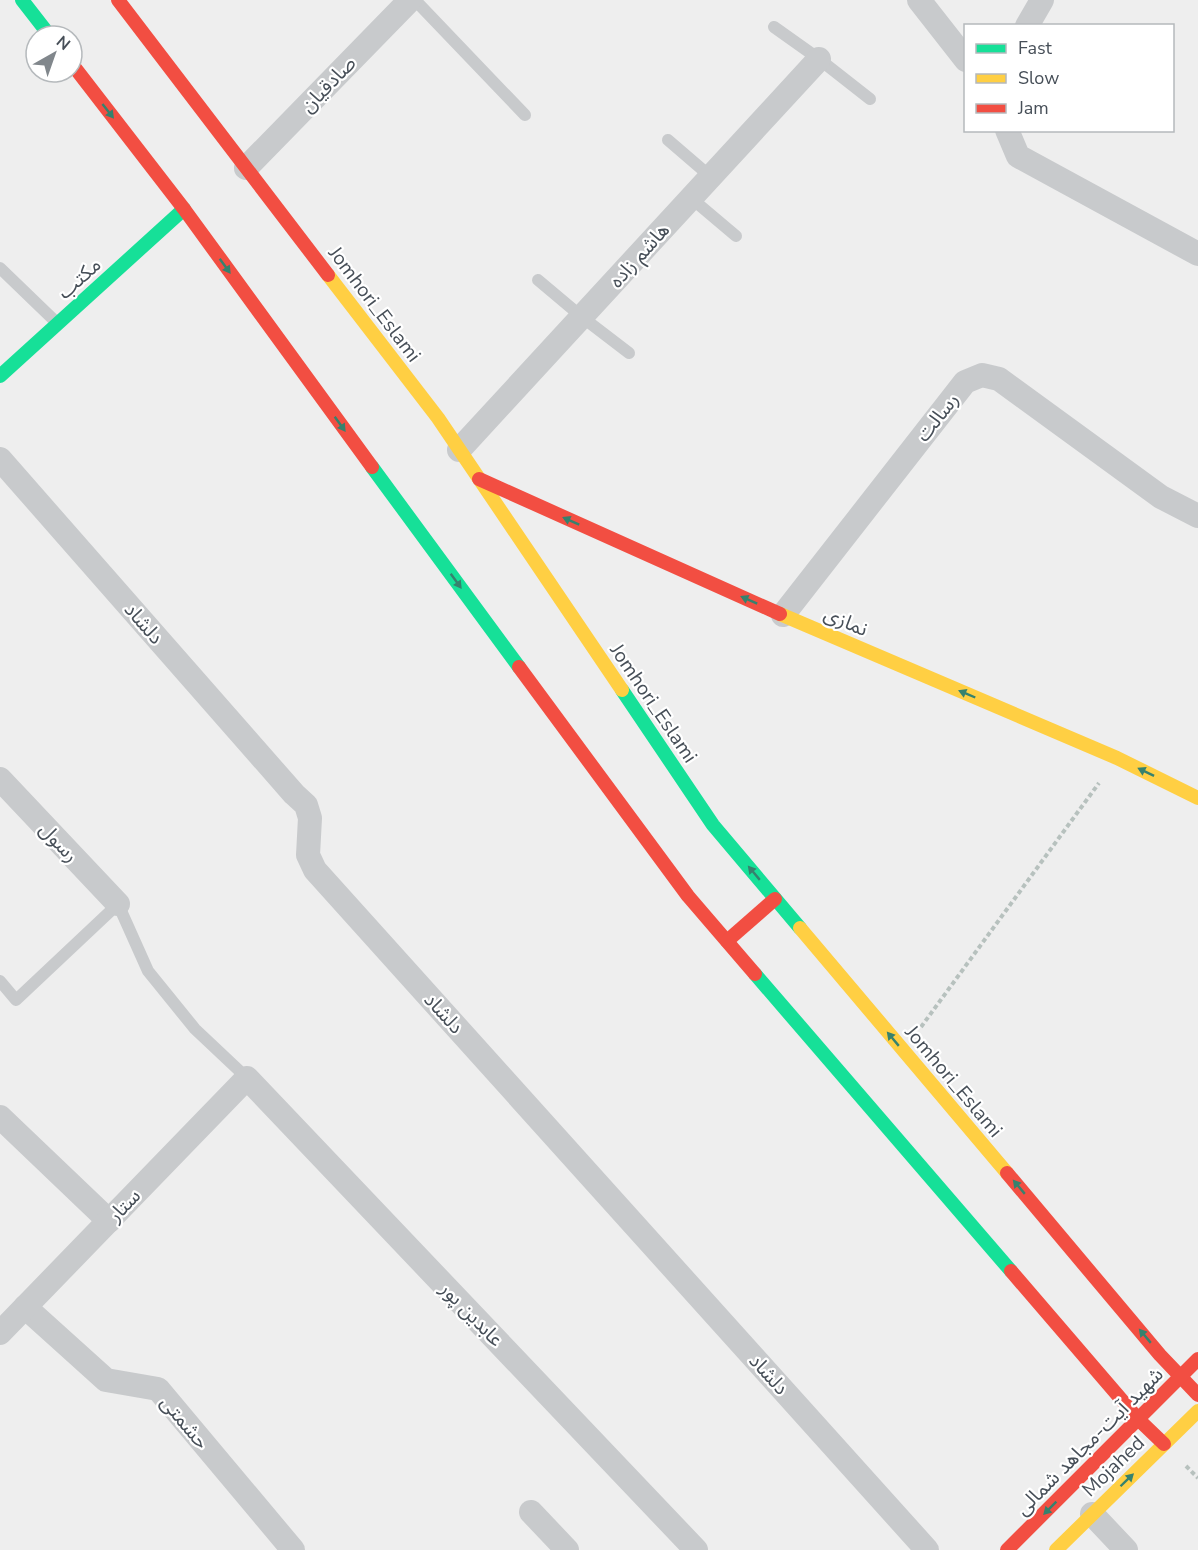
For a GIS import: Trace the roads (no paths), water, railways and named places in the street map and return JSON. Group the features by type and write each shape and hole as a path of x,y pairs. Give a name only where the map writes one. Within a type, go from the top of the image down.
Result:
{"main road":[{"path":"22,0 41,24"},
{"name":"Jomhori_Eslami","path":"118,0 438,418 712,825 1180,1377 1198,1395"},
{"path":"84,80 184,209 688,896 1139,1420 1164,1444"},
{"name":"مکتب","path":"0,376 184,209"},
{"name":"نمازی","path":"479,479 783,615 1117,758 1198,798"},
{"path":"727,941 775,899"},
{"name":"شهید آیت-مجاهد شمالی","path":"1007,1550 1198,1359"},
{"name":"Mojahed","path":"1056,1550 1198,1411"}],"street":[{"name":"صادقیان","path":"246,168 410,0"},
{"path":"920,0 964,57"},
{"path":"1028,24 1042,0"},
{"name":"هاشم زاده","path":"459,450 819,59"},
{"path":"1008,132 1018,156 1198,254"},
{"name":"رسالت","path":"783,615 965,382 982,375 999,379 1161,497 1198,516"},
{"name":"دلشاد","path":"0,459 306,805 310,818 308,855 315,870 927,1550"},
{"name":"رسول","path":"0,779 118,904"},
{"name":"ستار","path":"0,1334 247,1078"},
{"name":"عابدین پور","path":"247,1078 696,1550"},
{"path":"0,1117 109,1221"},
{"name":"حشمتی","path":"25,1308 106,1380 158,1389 293,1550"},
{"path":"531,1512 567,1550"},
{"path":"1092,1514 1126,1550"}],"lane":[{"path":"415,0 525,115"},
{"path":"774,27 870,99"},
{"path":"668,140 711,177"},
{"path":"692,198 736,236"},
{"path":"0,267 58,324"},
{"path":"538,280 629,353"},
{"path":"0,981 16,1000 118,904 148,971 195,1029 247,1078"}]}
